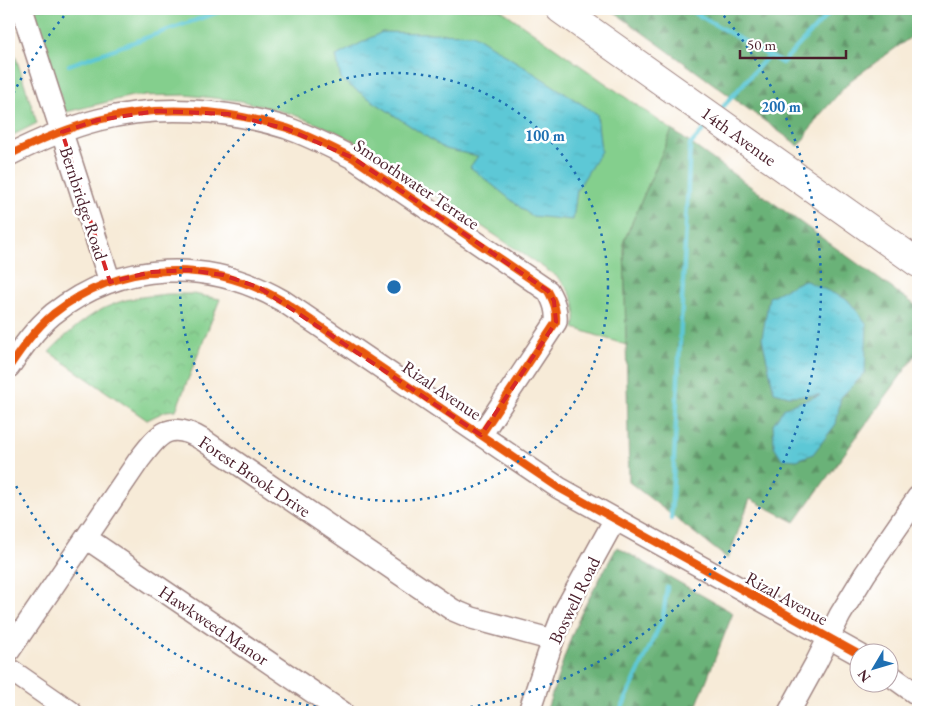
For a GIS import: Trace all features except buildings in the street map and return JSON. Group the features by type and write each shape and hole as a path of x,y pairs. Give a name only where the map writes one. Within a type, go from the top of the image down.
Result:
{"main road":[{"name":"14th Avenue","path":"560,9 918,263"}],"street":[{"name":"Bernbridge Road","path":"22,9 110,282"},
{"name":"Smoothwater Terrace","path":"9,155 38,141 98,120 157,111 228,114 287,128 353,158 548,291 554,301 557,312 556,322 481,435"},
{"name":"Rizal Avenue","path":"9,366 29,338 53,315 79,297 110,282 152,272 189,270 224,275 255,286 283,301 559,488 850,650"},
{"name":"Forest Brook Drive","path":"9,651 139,460 158,437 172,430 183,430 203,440 454,610 472,618 553,640"},
{"path":"789,712 840,615 865,574 918,499"},
{"name":"Boswell Road","path":"529,712 553,640 568,605 614,519"},
{"name":"Hawkweed Manor","path":"86,538 342,712"},
{"path":"9,669 71,712"},
{"path":"900,682 918,695"}],"highlighted area":[{"path":"157,111 228,114 287,129 353,158 548,291 554,301 556,322 481,435 260,288 223,275 189,270 152,272 110,282 62,132 98,120"}],"green space":[{"path":"31,9 500,9 672,130 624,241 626,345 574,328 575,305 573,299 567,288 556,276 356,142 335,131 292,114 242,101 186,95 132,96 66,112"},
{"path":"610,9 918,9 918,32 851,80 819,116 799,146"},
{"path":"9,36 37,123 9,137"},
{"path":"672,130 918,307 918,352 795,522 750,499 728,559 629,482 624,241"},
{"path":"168,294 193,294 220,299 176,410 166,411 147,420 49,352 79,325 105,308 127,300"},
{"path":"617,547 733,613 694,712 546,712 571,637 582,611"}],"water":[{"path":"382,32 473,34 597,114 601,151 577,190 573,220 531,216 470,167 478,156 445,149 341,80 336,56"},
{"path":"804,280 848,300 867,324 865,373 841,397 836,424 813,454 797,460 782,459 774,446 773,424 785,407 820,395 789,396 774,392 762,338 769,297"}],"waterway":[{"path":"69,65 227,9"},
{"path":"688,9 782,63 833,9"},
{"path":"722,108 769,55"},
{"path":"671,519 690,145 706,127"},
{"path":"620,712 663,618 667,587"}],"cycle path":[{"path":"9,155 52,135 86,123 121,115 168,110 241,116 287,128 353,158 548,291 552,299 556,322 481,435"},
{"path":"9,367 46,320 79,296 107,283 136,275 166,271 196,272 225,277 255,287 283,301 559,488 850,649"}]}
